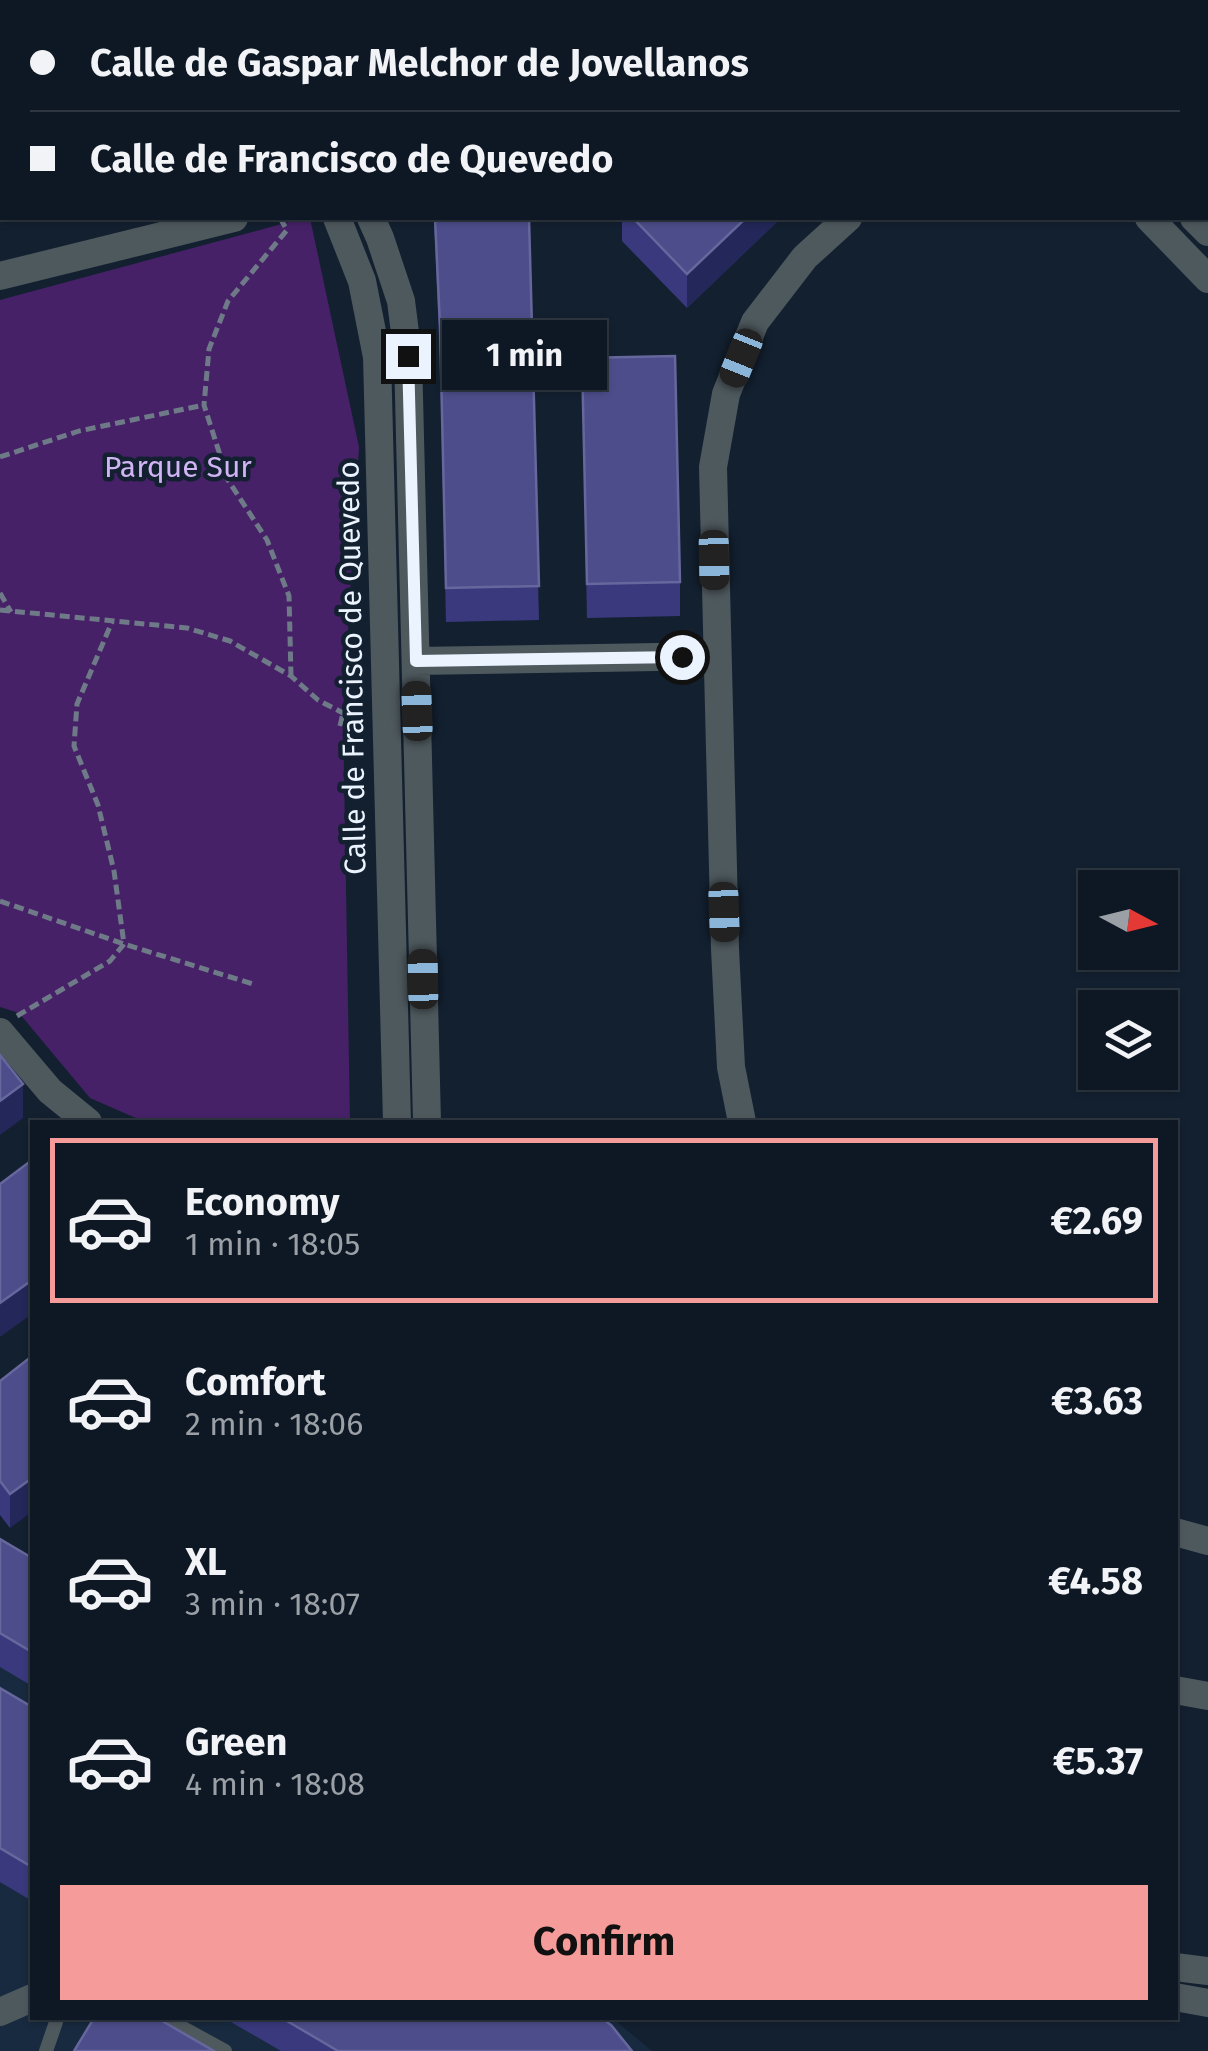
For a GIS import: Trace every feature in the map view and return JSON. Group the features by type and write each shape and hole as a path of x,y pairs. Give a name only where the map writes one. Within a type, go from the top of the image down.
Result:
{"street":[{"path":"0,276 226,220"},
{"name":"Calle de Francisco de Quevedo","path":"338,220 362,281 376,357 397,1120"},
{"name":"Calle de Francisco de Quevedo","path":"372,220 401,301 408,356 427,1120"},
{"path":"742,1120 732,1066 725,929 712,467 726,394 755,322 806,257 846,220"},
{"path":"1150,220 1208,279"},
{"path":"416,661 717,656"},
{"path":"1,1033 50,1092 85,1120"},
{"path":"1178,1533 1208,1541"},
{"path":"1178,1691 1208,1696"},
{"path":"1178,1967 1208,1972"},
{"path":"1178,1997 1208,2003"},
{"path":"0,2012 30,1999"}],"lane":[{"path":"46,2051 56,2020"},
{"path":"169,2020 225,2051"}],"path":[{"path":"281,220 287,230 228,302 215,333 209,349 204,406 228,480 266,540 289,596 291,676"},
{"path":"0,457 79,432 204,406"},
{"path":"0,593 11,612"},
{"path":"0,610 187,628 230,641 344,713 340,726"},
{"path":"1,1033 19,1013 110,961 124,944 114,871 102,822 74,746 77,704 112,622"},
{"path":"0,900 256,986"}],"shaded area":[{"path":"0,1559 30,1580 30,2020 614,2020 652,2051 0,2051"}],"green space":[{"name":"Parque Sur","path":"297,220 310,220 359,447 343,713 350,1120 140,1120 90,1098 19,1013 0,1007 0,300"}],"building":[{"path":"435,220 529,220 539,586 446,588"},
{"path":"635,220 744,220 687,274"},
{"path":"675,356 680,582 587,584 582,358"},
{"path":"0,1055 23,1084 0,1101"},
{"path":"30,1162 30,1281 0,1303 0,1184"},
{"path":"30,1358 30,1479 10,1494 0,1481 0,1381"},
{"path":"0,1539 30,1557 30,1651 0,1633"},
{"path":"0,1688 30,1706 30,1866 0,1848"},
{"path":"93,2020 160,2020 214,2051 74,2051"},
{"path":"285,2020 604,2020 632,2051 338,2051"}],"route":[{"path":"408,356 416,661 682,657"}]}
